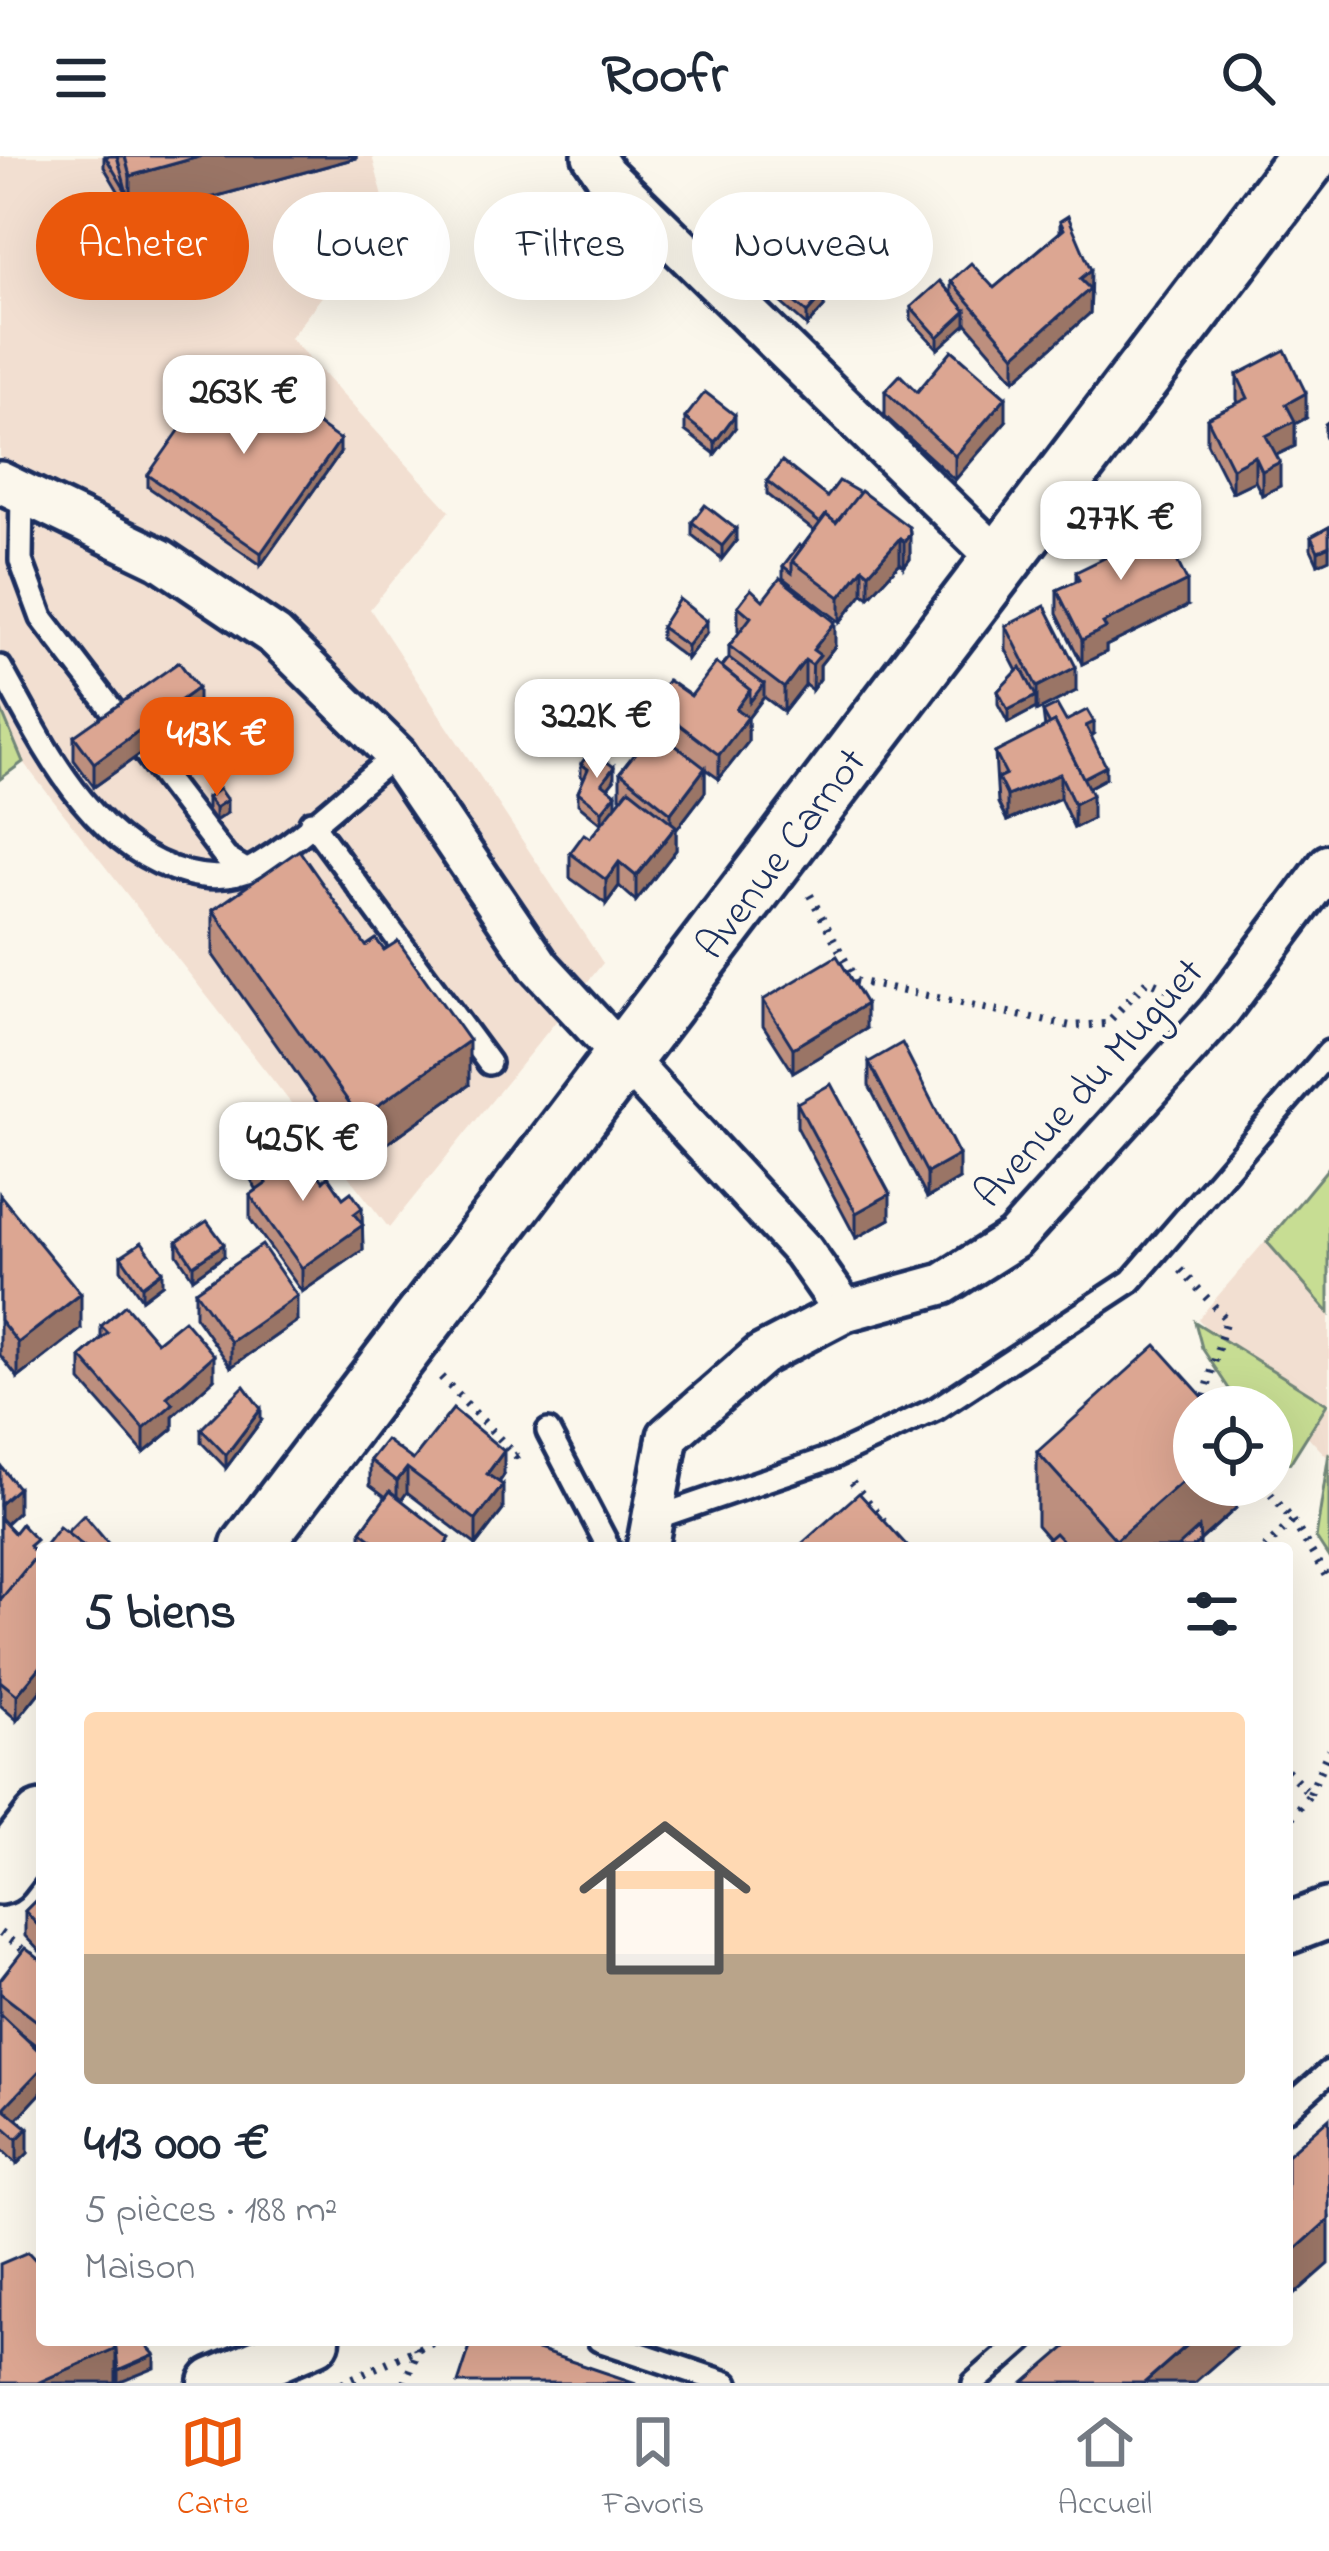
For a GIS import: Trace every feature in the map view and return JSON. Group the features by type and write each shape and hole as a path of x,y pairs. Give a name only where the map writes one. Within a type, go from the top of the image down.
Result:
{"main road":[{"name":"Avenue Carnot","path":"255,1542 1309,156"},
{"path":"0,1875 36,1829"}],"street":[{"path":"593,156 604,174 1000,561"},
{"path":"7,496 160,559 275,636 396,755 539,965 803,1251 845,1310"},
{"name":"Avenue du Muguet","path":"650,1533 668,1436 761,1355 845,1310 943,1285 1014,1239 1219,1012 1329,865"},
{"path":"1293,1927 1329,1913"},
{"path":"214,2383 301,2346"}],"lane":[{"path":"7,496 21,561 42,617 226,858 248,871"},
{"path":"0,667 77,795 118,840 171,869 207,878 248,871 396,755"},
{"path":"311,822 489,1063"},
{"path":"650,1533 936,1409 1131,1281 1329,1052"},
{"path":"548,1430 606,1542"},
{"path":"1293,2104 1329,2072"},
{"path":"617,2346 727,2383"},
{"path":"974,2383 1016,2346"}],"path":[{"path":"784,845 856,981 1071,1026 1106,1024 1148,980 1219,1012"},
{"path":"1160,1247 1226,1319 1208,1386"},
{"path":"407,1342 517,1456"},
{"path":"833,1457 891,1530"},
{"path":"1280,1506 1329,1581"},
{"path":"1270,1542 1293,1521"},
{"path":"1293,1815 1310,1794 1329,1749"},
{"path":"1293,1776 1310,1794"},
{"path":"0,1933 36,1959"},
{"path":"342,2383 411,2346"},
{"path":"403,2381 414,2346"}],"shaded area":[{"path":"0,156 372,156 382,192 273,192 273,300 319,300 290,338 450,511 370,609 603,963 389,1228 23,762 0,707"},
{"path":"1329,1167 1329,1459 1293,1421 1293,1386 1261,1386 1198,1319"}],"green space":[{"path":"0,707 23,762 0,779"},
{"path":"1329,1167 1329,1313 1267,1242"},
{"path":"1195,1322 1327,1404 1293,1458 1293,1386 1227,1386 1202,1348"},
{"path":"1329,1453 1329,1558 1316,1538"}],"building":[{"path":"105,156 117,156 126,192"},
{"path":"125,156 202,156 130,176"},
{"path":"1068,216 1091,270 1080,279 1090,289 1015,355 951,281 971,263 994,288 1064,229 1060,221"},
{"path":"940,281 966,311 938,337 911,307 919,300 933,300 933,287"},
{"path":"792,300 819,300 807,313"},
{"path":"952,350 1006,397 955,456 885,391 900,375 917,392"},
{"path":"1285,350 1306,393 1286,404 1295,421 1266,436 1280,462 1262,471 1255,456 1232,468 1207,418 1248,398 1237,375"},
{"path":"228,361 340,440 261,553 148,475"},
{"path":"705,392 735,415 715,442 685,418"},
{"path":"782,461 827,497 839,481 860,493 836,523 826,515 820,523 767,481"},
{"path":"861,491 909,527 910,534 904,542 900,538 869,573 863,568 840,597 792,561 826,515 836,523"},
{"path":"705,505 736,529 722,546 692,522"},
{"path":"1329,527 1329,546 1318,551 1311,537"},
{"path":"1162,530 1187,581 1103,623 1106,628 1082,640 1057,590 1079,580 1076,572"},
{"path":"802,547 792,561 792,573 783,566"},
{"path":"780,578 835,622 813,650 820,655 812,665 805,660 784,688 729,646 751,617 738,606 751,589 763,600"},
{"path":"679,599 707,621 687,646 661,627"},
{"path":"1045,606 1076,667 1037,687 1006,626"},
{"path":"729,658 764,684 750,702 750,690 722,667"},
{"path":"179,662 198,688 94,763 74,736"},
{"path":"716,663 750,690 736,709 748,717 719,755 650,702 668,680 691,696"},
{"path":"1021,667 1036,696 1008,710 998,691"},
{"path":"625,700 653,722 642,735 614,714"},
{"path":"1057,705 1066,721 1087,710 1094,722 1086,726 1106,766 1083,778 1055,722 1050,725 1043,712"},
{"path":"1055,722 1092,795 1074,804 1060,774 1007,796 998,778 1006,774 995,753"},
{"path":"654,729 705,768 671,813 620,772"},
{"path":"591,750 614,767 602,783 616,794 602,811 578,792 588,769 581,764"},
{"path":"219,789 227,800 215,808 207,798"},
{"path":"629,789 676,826 636,876 619,862 606,880 570,853 584,834 590,838"},
{"path":"299,850 366,946 376,939 384,950 398,941 469,1041 360,1118 213,910"},
{"path":"837,956 866,1004 793,1048 763,1000"},
{"path":"902,1043 959,1155 927,1173 869,1062"},
{"path":"831,1084 890,1194 856,1213 797,1103"},
{"path":"255,1124 276,1154 270,1159 256,1139 250,1144 243,1133"},
{"path":"256,1139 273,1163 298,1145 323,1181 328,1176 343,1198 351,1192 362,1208 354,1214 363,1225 302,1268 250,1195 267,1183 246,1147"},
{"path":"0,1195 81,1294 18,1343 0,1320"},
{"path":"207,1221 224,1244 193,1265 177,1241"},
{"path":"142,1242 162,1271 142,1286 121,1256"},
{"path":"262,1245 297,1296 231,1342 195,1291"},
{"path":"125,1305 157,1342 184,1320 214,1355 167,1397 173,1404 144,1429 81,1357 108,1333 101,1326"},
{"path":"1156,1345 1193,1386 1173,1386 1173,1490 1116,1540 1037,1452"},
{"path":"244,1386 261,1409 226,1455 201,1429"},
{"path":"453,1409 504,1451 487,1474 503,1485 476,1520 407,1468 397,1481 370,1460 386,1440 413,1460"},
{"path":"0,1465 18,1488 0,1504"},
{"path":"390,1491 450,1538 447,1542 375,1542 361,1531"},
{"path":"859,1493 904,1542 804,1542"},
{"path":"84,1515 107,1542 78,1542 66,1533"},
{"path":"0,1518 14,1533 21,1524 36,1540 29,1546 36,1556 0,1596"},
{"path":"59,1527 78,1542 48,1542"},
{"path":"1199,1528 1200,1541 1184,1542"},
{"path":"36,1556 36,1672 17,1695 0,1681 0,1601"},
{"path":"36,1900 36,1923 25,1911"},
{"path":"25,1948 36,1956 36,2020 0,1993 0,1980"},
{"path":"0,2014 36,2048 36,2074 4,2108 28,2128 17,2139 0,2124"},
{"path":"1329,2118 1329,2219 1293,2252 1293,2150"},
{"path":"28,2252 36,2261 36,2346 116,2348 37,2383 0,2383 0,2264"},
{"path":"147,2346 155,2355 118,2371 116,2348"},
{"path":"470,2346 526,2346 636,2383 458,2383"},
{"path":"1067,2346 1186,2346 1144,2383 1024,2383"}]}
